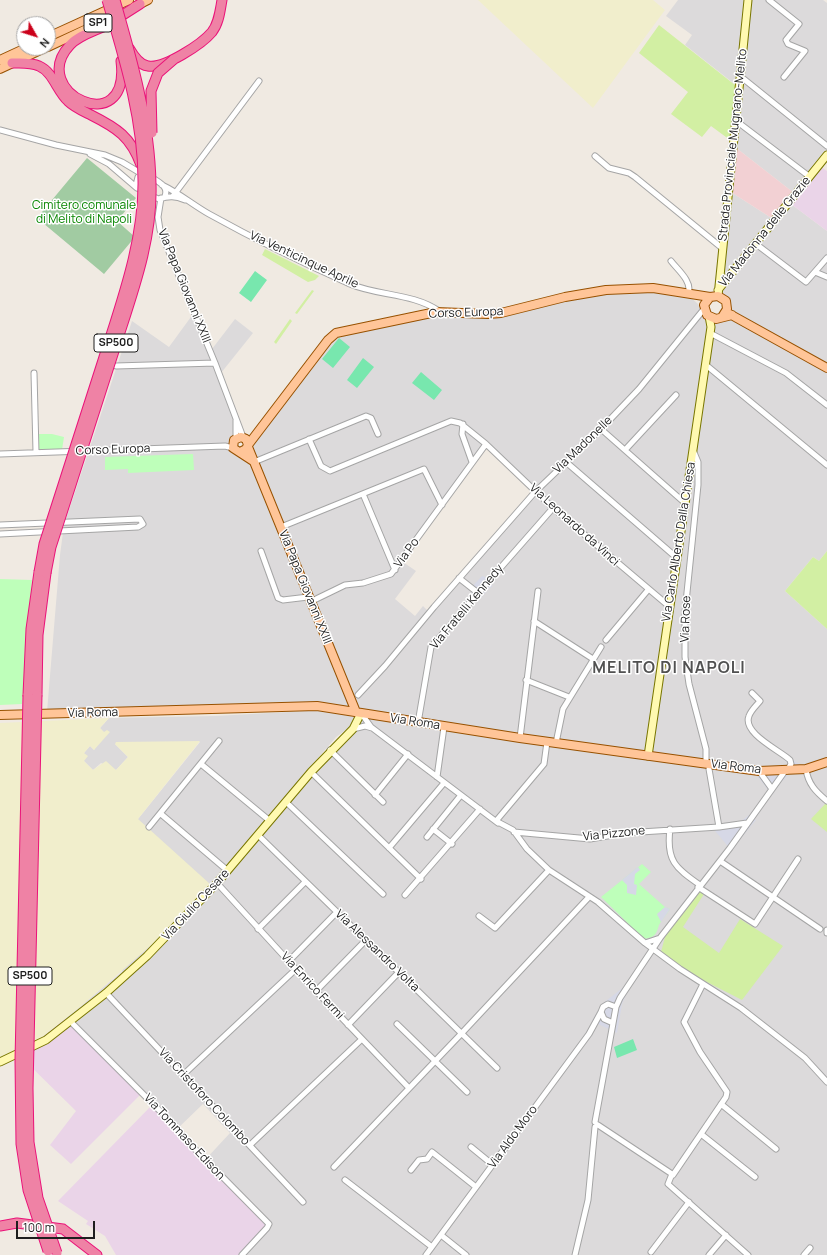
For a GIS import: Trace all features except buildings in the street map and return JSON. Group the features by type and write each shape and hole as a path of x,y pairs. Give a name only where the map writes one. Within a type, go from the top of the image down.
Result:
{"highway":[{"name":"SP500","path":"43,572 139,271 150,213 152,185 149,144 142,108 123,43 107,0"},
{"name":"SP500","path":"53,1253 38,1198 29,1142 28,1080 32,695 38,635 44,544 118,311 135,252 142,212 141,144 115,0"},
{"path":"152,185 154,157 151,122 151,91 158,73 173,60 212,32 219,16 220,0"},
{"path":"80,106 68,92 60,75 60,64 63,54 70,45 79,38 107,25 144,2"},
{"path":"123,43 140,62 147,66 162,64 173,60"},
{"path":"80,106 105,102 117,92 123,74 123,43"},
{"path":"12,63 38,65 45,70 68,102 80,106 115,127 125,136 136,150 142,172"},
{"path":"0,1226 17,1223 63,1229 96,1255"}],"main road":[{"name":"SP1","path":"56,34 129,0"},
{"name":"SP1","path":"56,43 144,2"},
{"path":"0,60 16,53"},
{"path":"0,69 27,56"},
{"name":"Corso Europa","path":"241,443 263,425 328,340 336,333 419,315 434,310 488,314 501,313 565,297 606,290 653,288 715,295"},
{"path":"688,293 696,298 704,309 827,368"},
{"path":"704,309 705,302 715,295 726,301 721,316"},
{"path":"241,443 254,462"},
{"name":"Via Papa Giovanni XXIII","path":"254,462 309,599 358,713"},
{"name":"Via Roma","path":"0,715 294,705 316,706 358,713 368,718 418,723 708,766 759,771 786,771 806,769 827,762"}],"street":[{"name":"Strada Provinciale Mugnano-Melito","path":"715,295 722,248 748,0"},
{"path":"769,0 799,24 786,40 788,44 805,51 784,77"},
{"path":"740,76 827,146"},
{"path":"142,172 136,182 139,190 152,197 163,197 174,194 259,81"},
{"path":"736,120 810,177"},
{"name":"Via Papa Giovanni XXIII","path":"0,130 113,158 148,175 162,185"},
{"name":"Via Papa Giovanni XXIII","path":"82,151 109,164 139,190 159,224 236,416 241,443"},
{"name":"Via Madonna delle Grazie","path":"715,295 827,155"},
{"path":"595,156 609,168 633,175 722,248"},
{"path":"162,185 166,190 163,197"},
{"name":"Via Venticinque Aprile","path":"162,185 174,194 239,229 352,285 422,302"},
{"name":"Via Papa Giovanni XXIII","path":"159,224 158,217 163,197"},
{"path":"756,244 806,282 827,258"},
{"path":"671,261 688,282 690,290 688,293"},
{"path":"815,272 827,277"},
{"path":"422,302 434,310"},
{"path":"419,315 424,309 422,302"},
{"name":"Via Madonelle","path":"358,695 385,666 534,492 601,429 639,389 704,309"},
{"name":"Via Carlo Alberto Dalla Chiesa","path":"648,756 686,504 710,330 721,316"},
{"path":"710,330 786,373 827,405"},
{"path":"116,366 215,363"},
{"path":"706,365 827,465"},
{"path":"34,373 36,452"},
{"path":"625,450 676,395"},
{"path":"254,462 368,416 372,420 378,434"},
{"path":"309,439 321,466 330,471 451,421 463,424 462,434 472,462"},
{"name":"Via Leonardo da Vinci","path":"463,424 514,469 534,492 552,508 670,607"},
{"path":"601,429 686,504"},
{"name":"Corso Europa","path":"225,446 241,443"},
{"name":"Corso Europa","path":"0,454 225,446 241,443"},
{"name":"Via Po","path":"261,551 278,598 283,600 309,599 345,585 359,584 386,576 394,570 486,444"},
{"name":"Via Rose","path":"693,450 698,462 698,485 685,612 685,657 689,684 706,749 719,827"},
{"path":"566,462 677,558"},
{"path":"281,528 424,469 442,505"},
{"path":"363,494 394,570"},
{"name":"Via Fratelli Kennedy","path":"418,723 430,649 552,508"},
{"path":"0,525 140,519 143,524 138,527 0,534"},
{"path":"459,578 478,593"},
{"path":"606,640 648,590"},
{"path":"520,738 526,699 526,680 538,591"},
{"path":"534,621 593,659"},
{"path":"556,743 562,709 601,647"},
{"path":"526,680 569,697"},
{"path":"575,1255 588,1200 612,1021 616,1007 623,993 660,938 720,861 791,764 790,760 760,738 749,725 749,715 760,700 752,693"},
{"name":"Via Giulio Cesare","path":"0,1062 46,1040 106,993 147,956 228,871 330,750 353,729 358,713"},
{"path":"368,718 375,729 444,783 496,821 516,833 527,849 549,870 598,902 645,943 703,984 741,1008 805,1058 827,1082"},
{"path":"353,729 365,726 375,729"},
{"path":"437,777 444,727"},
{"path":"149,827 220,741"},
{"path":"496,821 544,764 548,742"},
{"path":"330,750 383,802"},
{"path":"375,794 408,754"},
{"path":"201,764 270,821"},
{"path":"806,769 807,776 812,786 827,801"},
{"path":"759,771 772,789"},
{"path":"311,772 421,879"},
{"path":"389,848 444,783"},
{"path":"427,837 461,795"},
{"path":"286,802 383,894"},
{"path":"406,896 452,844 480,809"},
{"path":"161,814 228,871"},
{"name":"Via Pizzone","path":"516,833 590,839 670,829 719,827 747,823"},
{"path":"433,829 452,844"},
{"path":"670,829 668,840 671,858 682,872 699,886 755,924 798,859"},
{"name":"Via Alessandro Volta","path":"258,835 497,1068"},
{"path":"720,861 820,929"},
{"path":"479,916 495,928 549,870"},
{"path":"258,929 305,882"},
{"name":"Via Enrico Fermi","path":"217,883 258,929 408,1088"},
{"path":"335,1165 461,1034 589,897"},
{"path":"288,961 337,912"},
{"path":"645,943 660,938"},
{"path":"316,991 366,940"},
{"path":"183,1075 296,969"},
{"path":"348,1025 399,972"},
{"path":"703,984 684,1022 700,1052 726,1089 726,1094 721,1104 668,1183 748,1255"},
{"name":"Via Cristoforo Colombo","path":"106,993 303,1202"},
{"name":"Via Aldo Moro","path":"426,1255 589,1034 603,1008 623,993"},
{"path":"610,1004 616,1007"},
{"path":"600,1016 612,1021"},
{"name":"Via Tommaso Edison","path":"70,1021 175,1126 189,1143 269,1224 242,1255"},
{"path":"397,1024 467,1092"},
{"path":"250,1145 362,1039"},
{"path":"721,1104 776,1149"},
{"path":"597,1126 673,1175"},
{"path":"701,1134 755,1177"},
{"path":"471,1146 493,1164"},
{"path":"411,1170 419,1160 427,1159 432,1152 476,1187"},
{"path":"345,1180 432,1247"},
{"path":"651,1252 688,1202"},
{"path":"441,1235 466,1255"},
{"path":"709,1255 726,1235"},
{"path":"804,1255 810,1248"}],"shaded area":[{"path":"478,0 653,0 665,10 593,108"},
{"path":"678,0 747,0 737,86 685,45 692,35 666,16"},
{"path":"751,0 823,0 827,3 827,151 794,193 735,147"},
{"path":"735,147 794,193 773,219 731,192"},
{"path":"820,166 827,171 827,231 791,204"},
{"path":"731,192 773,219 721,282"},
{"path":"791,204 827,231 827,365 729,310 720,291"},
{"path":"627,290 687,294 698,304 703,315 732,318 827,371 827,551 819,561 813,557 785,591 827,629 827,760 818,764 761,769 357,710 252,447 330,341 338,336 440,315 497,317 521,313 564,299","holes":["486,448 521,480 531,492 428,611 423,606 415,616 395,599 416,571 403,562"]},
{"path":"196,310 212,349 235,319 253,333 221,373 245,434 239,435 230,445 252,464 353,710 316,704 47,712 60,555 64,525 132,321 169,347"},
{"path":"482,576 491,579 492,587 489,588 479,600 470,595 472,592 469,590"},
{"path":"324,710 357,718 354,724 336,737 210,884 218,886 365,716 757,772 827,764 827,1255 239,1255 247,1248 204,1161 230,1133 203,1104 176,1130 66,1018 122,972 138,819 200,742 115,744 128,757 116,770 101,763 93,770 83,760 84,753 90,746 94,750 104,733 100,728 109,718 215,716"},
{"path":"109,718 100,728 104,732 107,730 110,732 94,750 90,746 84,753 88,756 84,761 93,770 106,761 116,770 128,757 115,744 116,742 200,741 138,819 210,884 164,934 80,1007 37,1041 0,1059 0,723"},
{"path":"791,759 801,765 798,772 789,773 784,780 781,781 772,795 756,774 783,769"},
{"path":"749,815 756,820 731,850 711,826 740,822"},
{"path":"638,867 640,870 635,874 634,884 637,885 636,895 627,893 627,885 622,880"},
{"path":"665,907 670,909 661,922 657,914"},
{"path":"625,986 629,988 622,1004 617,1033 592,1021 602,1004"},
{"path":"66,1018 141,1094 71,1164 50,1145 76,1111 16,1052 37,1041"},
{"path":"152,1105 267,1225 239,1255 116,1255 105,1236 86,1224 88,1221 58,1201"}],"green space":[{"path":"659,25 735,85 730,140 711,126 702,137 671,114 688,92 639,53"},
{"name":"Cimitero comunale di Melito di Napoli","path":"87,158 136,198 117,221 135,237 104,274 37,218"},
{"path":"265,249 319,276 315,280 308,282 262,255"},
{"path":"255,271 267,280 251,302 239,293"},
{"path":"312,290 314,291 297,314 295,313"},
{"path":"290,319 292,321 276,344 274,342"},
{"path":"339,338 350,347 333,368 322,359"},
{"path":"363,358 374,367 357,388 347,380"},
{"path":"421,372 442,390 434,400 412,383"},
{"path":"37,434 52,434 64,437 62,450 37,450"},
{"path":"193,454 194,470 128,473 128,469 105,470 105,457"},
{"path":"827,551 827,629 785,591 813,557 819,561"},
{"path":"0,579 32,580 22,704 0,705"},
{"path":"826,803 827,804 827,832 811,819"},
{"path":"642,864 651,872 639,884 665,907 670,909 654,935 644,939 601,897"},
{"path":"698,889 704,894 683,927 719,953 740,919 783,946 742,1000 697,977 661,952 666,933"},
{"path":"633,1039 637,1050 617,1058 614,1047"}],"district":[{"name":"MELITO DI NAPOLI","path":"669,669"}]}
